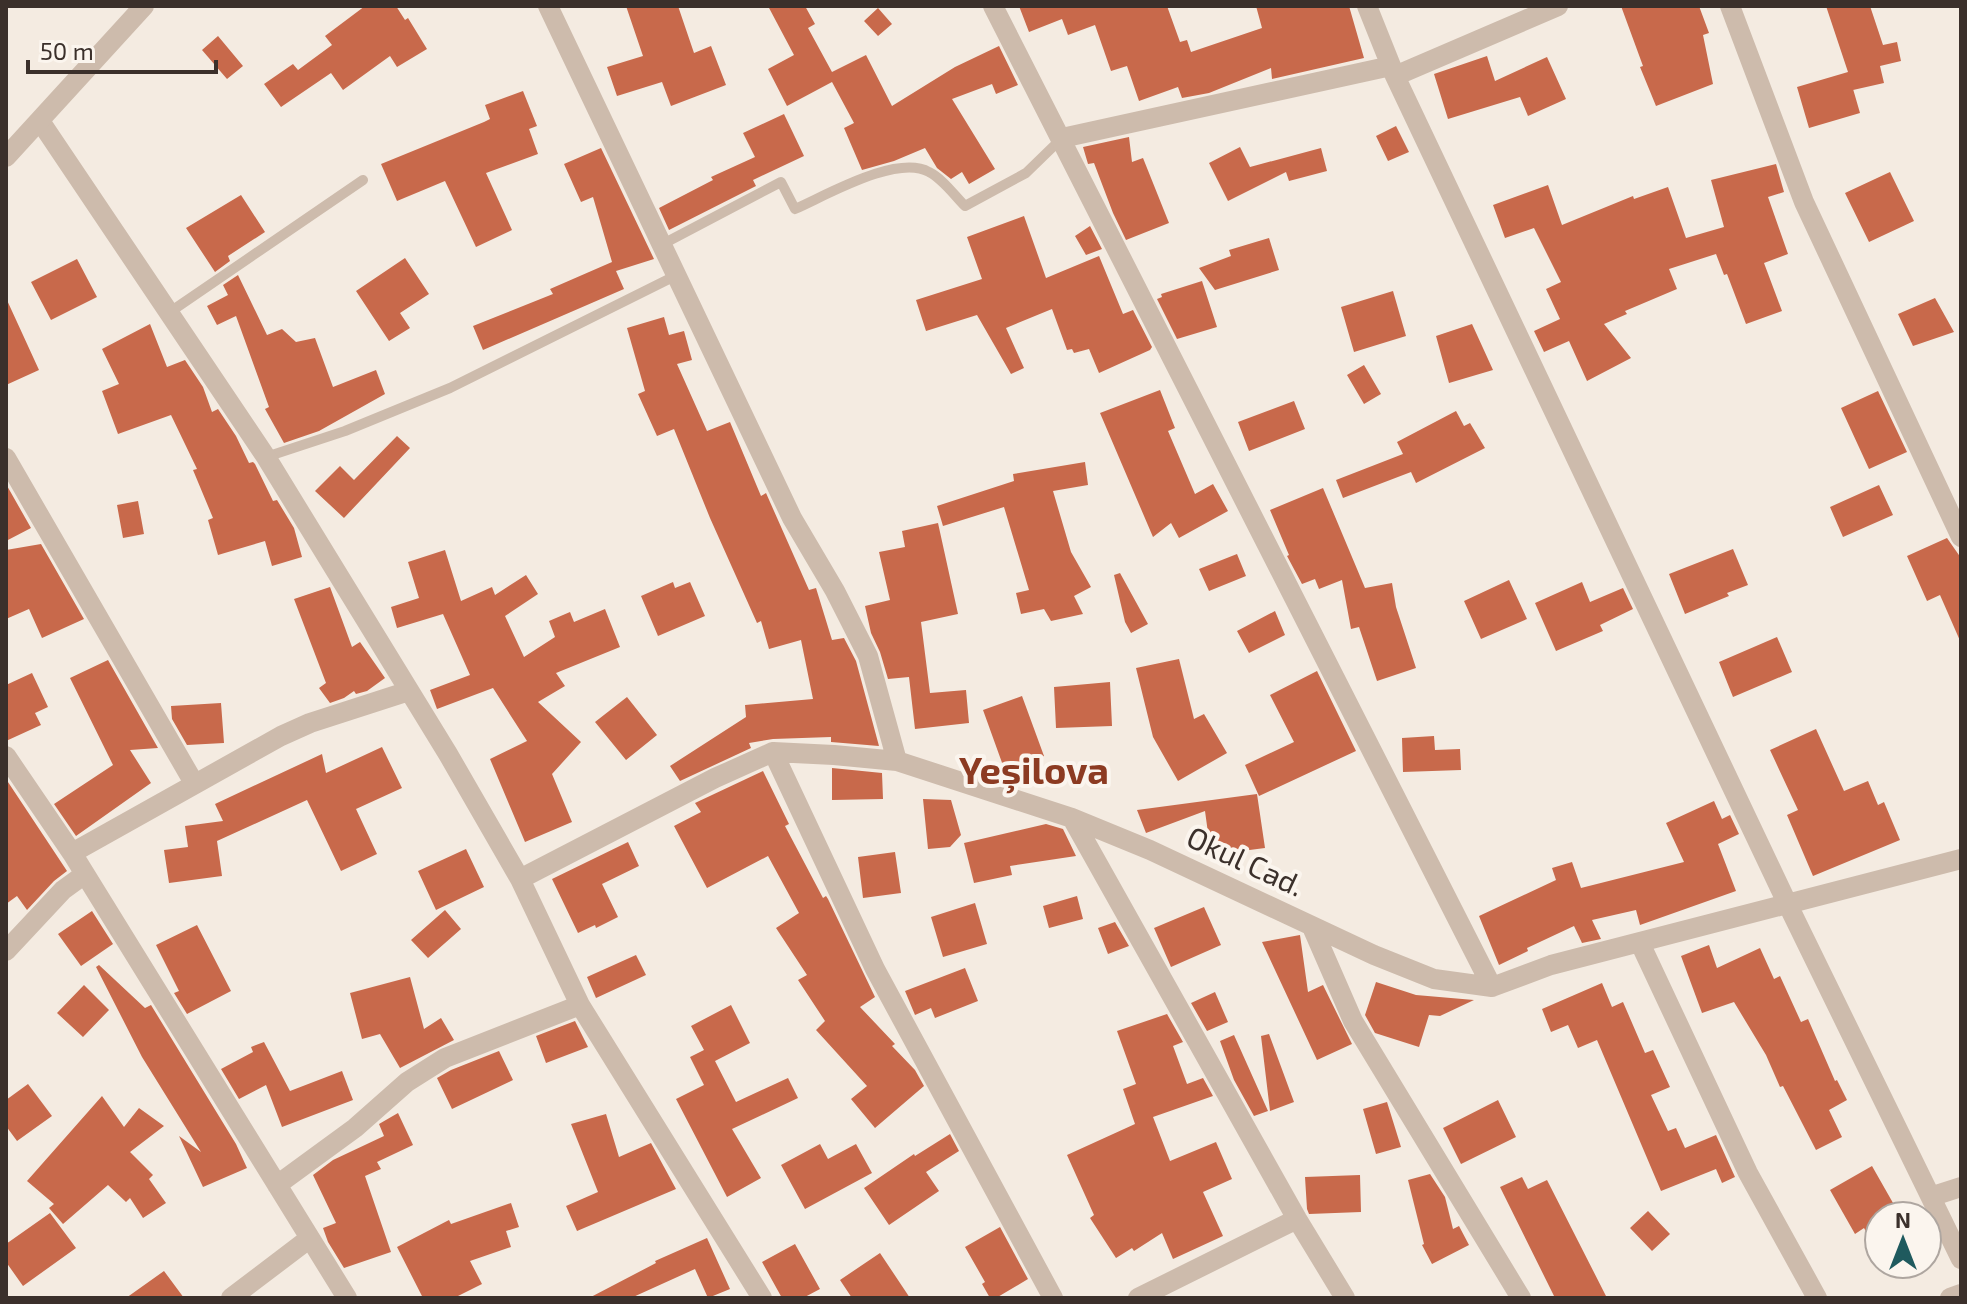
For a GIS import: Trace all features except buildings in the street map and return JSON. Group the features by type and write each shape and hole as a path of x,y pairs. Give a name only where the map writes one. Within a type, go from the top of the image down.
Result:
{"street":[{"path":"6,157 144,6"},
{"path":"548,6 792,518 835,591 868,656 897,761"},
{"path":"993,6 1492,987"},
{"path":"1367,6 1393,71 1788,905 1933,1196 1961,1259"},
{"path":"1062,138 1393,71 1558,6"},
{"path":"1730,6 1804,202 1961,537"},
{"path":"40,121 266,457 520,879 580,1005 762,1298"},
{"path":"6,458 194,783"},
{"path":"72,853 295,729 409,691"},
{"path":"773,752 875,969 1053,1298"},
{"name":"Okul Cad.","path":"520,879 715,778 773,752 897,761 1072,818 1150,850 1312,927 1434,979 1492,987 1551,965 1961,859"},
{"path":"6,756 72,853 347,1298"},
{"path":"1072,818 1297,1219 1345,1298"},
{"path":"6,951 63,890 85,874"},
{"path":"1312,927 1353,1021 1521,1298"},
{"path":"1640,943 1748,1173 1817,1298"},
{"path":"277,1185 355,1128 407,1082 445,1058 580,1005"},
{"path":"1933,1196 1961,1187"},
{"path":"1138,1298 1297,1219"},
{"path":"231,1298 310,1238"},
{"path":"1950,1298 1961,1294"}],"lane":[{"path":"661,245 781,182 795,209 882,173 902,167 919,167 938,177 965,206 1026,173 1062,138"},
{"path":"170,312 363,180"},
{"path":"266,457 345,431 450,388 675,276"}],"district":[{"name":"Yeşilova","path":"1034,771"}]}
